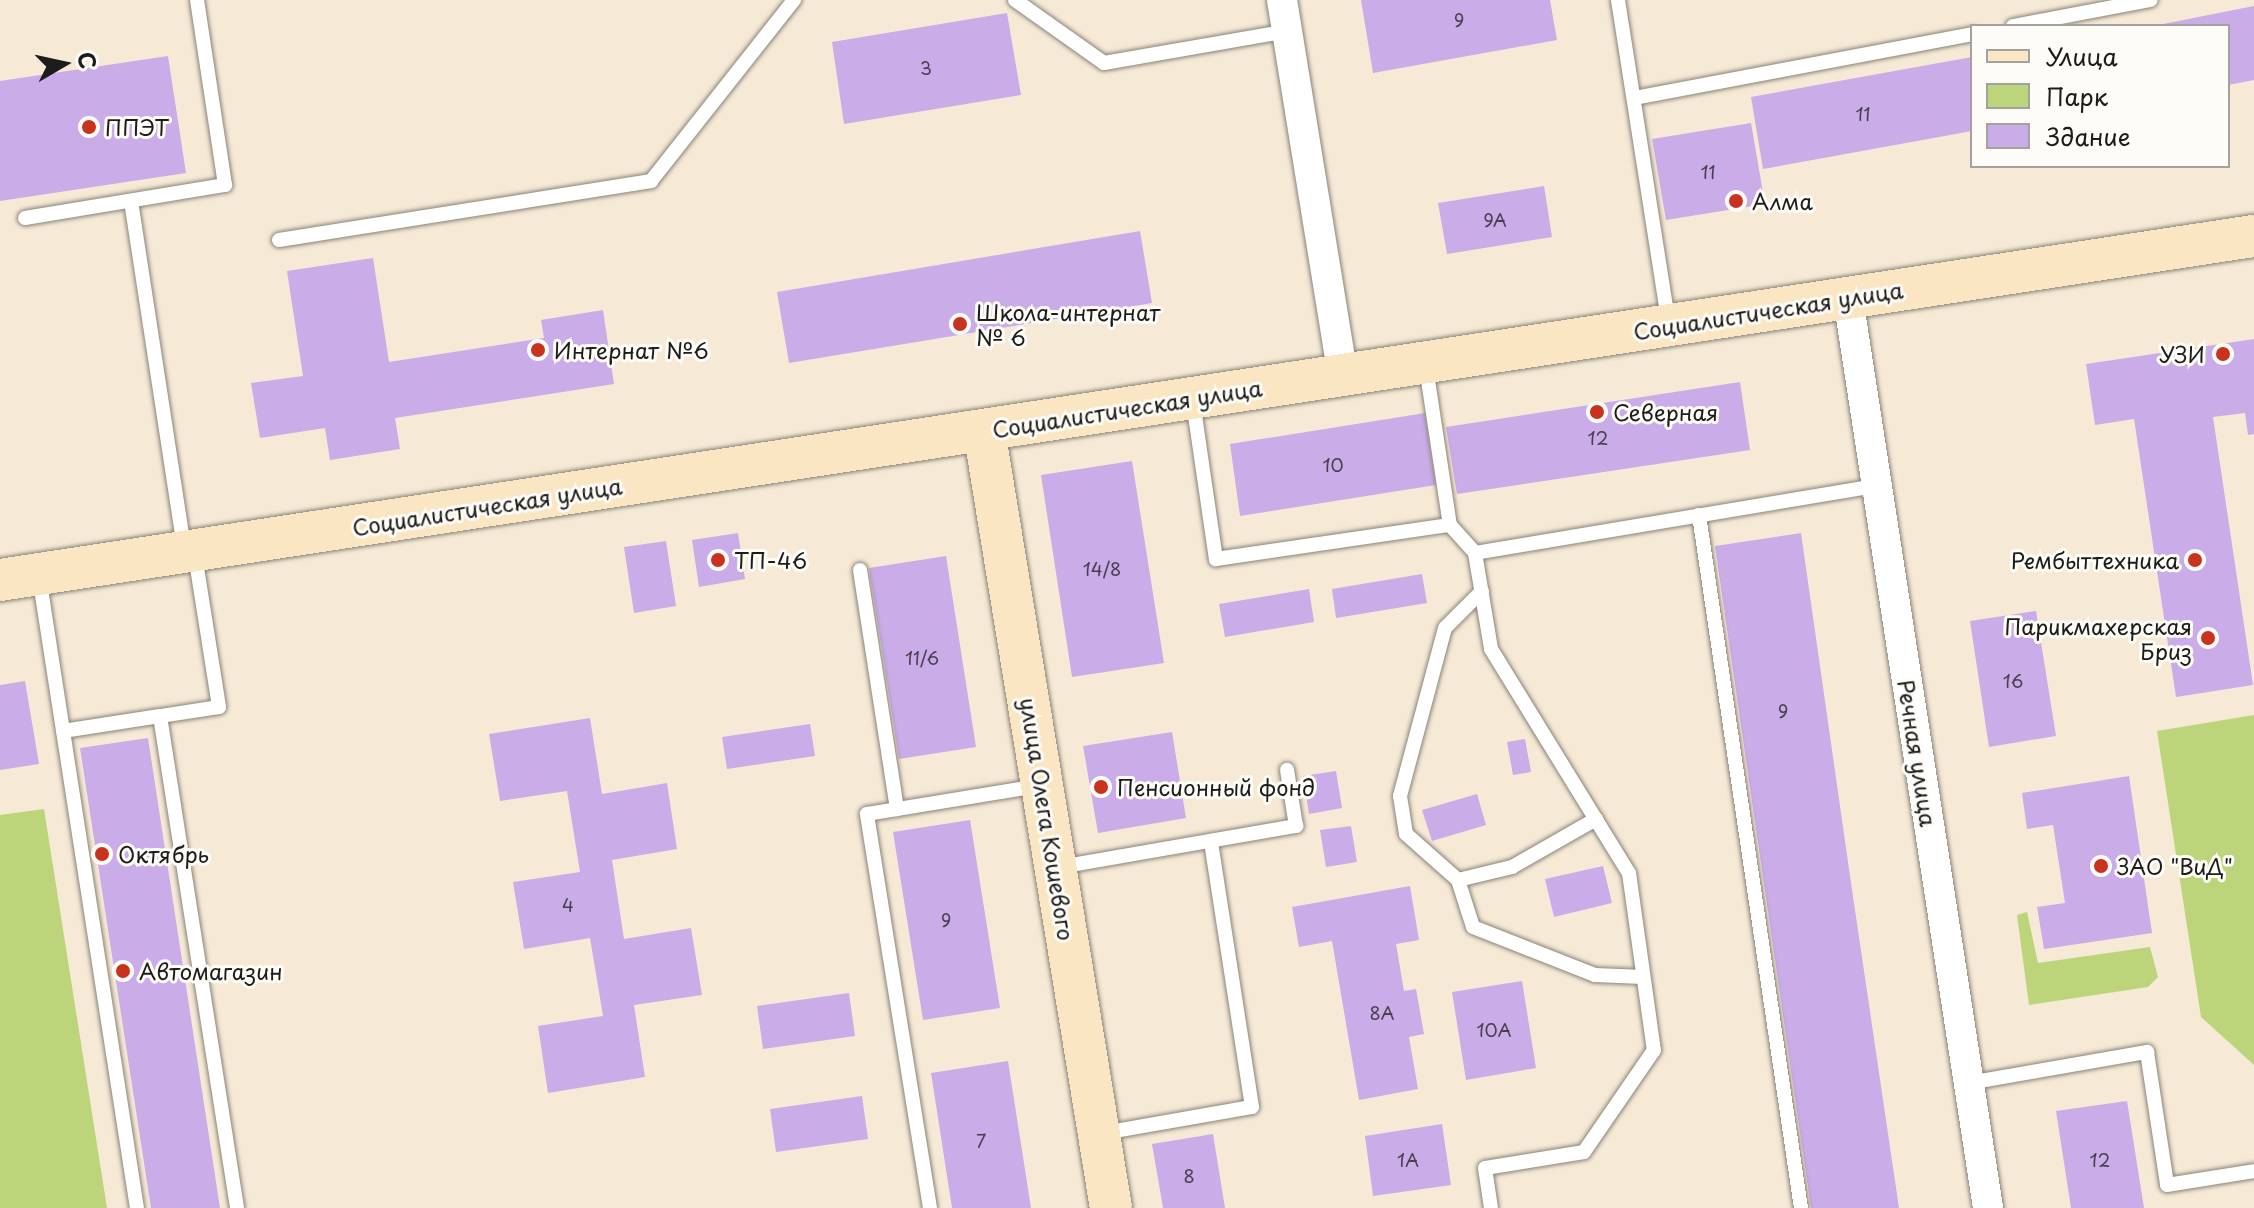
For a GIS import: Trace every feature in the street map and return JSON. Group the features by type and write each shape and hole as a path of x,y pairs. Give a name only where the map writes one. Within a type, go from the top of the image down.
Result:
{"main road":[{"name":"Социалистическая улица","path":"20,577 2254,236"},
{"name":"улица Олега Кошевого","path":"984,430 1111,1208"}],"street":[{"path":"1282,0 1343,375"},
{"name":"Речная улица","path":"1848,298 1988,1208"}],"lane":[{"path":"25,218 225,185 197,0"},
{"path":"279,240 651,181 794,0"},
{"path":"1015,0 1104,63 1287,31"},
{"path":"1618,0 1669,325"},
{"path":"2024,24 2151,0"},
{"path":"1634,98 1970,34"},
{"path":"63,731 219,707 131,201"},
{"path":"1425,363 1450,525 1475,553 1491,649 1629,873 1654,1050 1584,1152 1485,1168 1491,1208"},
{"path":"1192,398 1216,559 1450,525"},
{"path":"1475,553 1876,486"},
{"path":"1699,515 1801,1208"},
{"path":"860,570 897,809"},
{"path":"20,577 63,731 137,1208"},
{"path":"1482,591 1445,628 1400,796 1406,834 1458,880 1473,927 1595,975 1643,977"},
{"path":"160,716 237,1208"},
{"path":"1055,868 1296,826 1287,770"},
{"path":"930,1208 867,814 1042,785"},
{"path":"1458,880 1512,867 1596,819"},
{"path":"1099,1133 1252,1107 1211,841"},
{"path":"1969,1083 2147,1052 2167,1185 2254,1171"}],"green space":[{"path":"2254,715 2254,1065 2201,1017 2157,731"},
{"path":"44,809 107,1208 0,1208 0,815"},
{"path":"2027,912 2038,963 2150,947 2158,977 2148,987 2029,1005 2017,915"}],"building":[{"path":"1361,0 1550,0 1557,40 1373,73"},
{"path":"2254,6 2254,80 2230,85 2230,24 2163,24"},
{"path":"1007,13 1021,95 844,124 832,42"},
{"name":"ППЭТ","path":"168,56 186,173 0,201 0,81"},
{"path":"1970,57 1970,131 1763,169 1751,97"},
{"path":"1751,123 1765,204 1666,220 1652,139"},
{"path":"1544,186 1552,237 1447,254 1438,203"},
{"path":"1140,231 1152,303 789,363 777,292"},
{"name":"Интернат №6","path":"373,258 389,362 544,338 541,320 603,310 614,384 395,418 400,449 330,460 325,428 260,438 251,383 303,376 287,271"},
{"name":"Рембыттехника","path":"2254,339 2254,434 2248,435 2245,413 2213,417 2253,685 2176,697 2134,419 2095,425 2086,364"},
{"path":"1740,382 1750,450 1457,494 1446,427"},
{"path":"1425,413 1436,485 1240,516 1230,444"},
{"path":"1132,461 1164,663 1072,677 1041,475"},
{"name":"ТП-46","path":"738,533 745,579 699,587 692,540"},
{"path":"1801,533 1899,1208 1811,1208 1715,546"},
{"path":"666,541 676,606 634,613 624,547"},
{"path":"946,556 976,747 899,759 869,568"},
{"path":"1422,574 1427,603 1336,618 1332,589"},
{"path":"1309,589 1314,622 1225,637 1219,604"},
{"path":"2036,611 2056,736 1989,747 1970,621"},
{"path":"25,681 39,764 0,770 0,685"},
{"path":"590,718 602,794 667,783 677,849 612,860 624,939 691,928 702,995 634,1005 645,1077 548,1093 538,1026 603,1016 590,938 524,949 513,882 580,872 567,791 500,801 489,734"},
{"path":"810,724 815,756 727,769 722,737"},
{"path":"1172,732 1186,818 1098,833 1083,746"},
{"path":"148,738 220,1208 151,1208 80,748"},
{"path":"1525,739 1531,772 1513,775 1507,742"},
{"path":"1336,771 1342,808 1309,814 1303,776"},
{"name":"ЗАО \"ВиД\"","path":"2129,776 2152,933 2044,949 2037,907 2065,903 2053,825 2027,829 2022,793"},
{"path":"1477,794 1486,825 1432,841 1422,810"},
{"path":"970,820 1000,1008 923,1020 893,832"},
{"path":"1351,826 1357,862 1326,867 1320,830"},
{"path":"1603,866 1612,903 1554,917 1545,879"},
{"path":"1410,886 1419,940 1396,944 1404,991 1416,989 1424,1034 1409,1037 1418,1089 1359,1100 1332,941 1299,947 1292,907"},
{"path":"1522,981 1536,1068 1466,1080 1452,992"},
{"path":"849,993 855,1036 763,1049 757,1006"},
{"path":"1008,1061 1031,1208 952,1208 931,1073"},
{"path":"862,1096 868,1139 776,1152 770,1109"},
{"path":"2127,1101 2144,1208 2071,1208 2056,1111"},
{"path":"1442,1124 1451,1185 1373,1196 1365,1136"},
{"path":"1213,1134 1225,1208 1163,1208 1152,1144"}],"place":[{"name":"ППЭТ","path":"89,127"},
{"name":"Алма","path":"1736,201"},
{"name":"Школа-интернат № 6","path":"960,324"},
{"name":"Интернат №6","path":"538,350"},
{"name":"УЗИ","path":"2223,354"},
{"name":"Северная","path":"1597,412"},
{"name":"ТП-46","path":"718,560"},
{"name":"Рембыттехника","path":"2195,560"},
{"name":"Парикмахерская Бриз","path":"2208,638"},
{"name":"Пенсионный фонд","path":"1101,787"},
{"name":"Октябрь","path":"102,854"},
{"name":"ЗАО \"ВиД\"","path":"2101,866"},
{"name":"Автомагазин","path":"123,971"}]}
